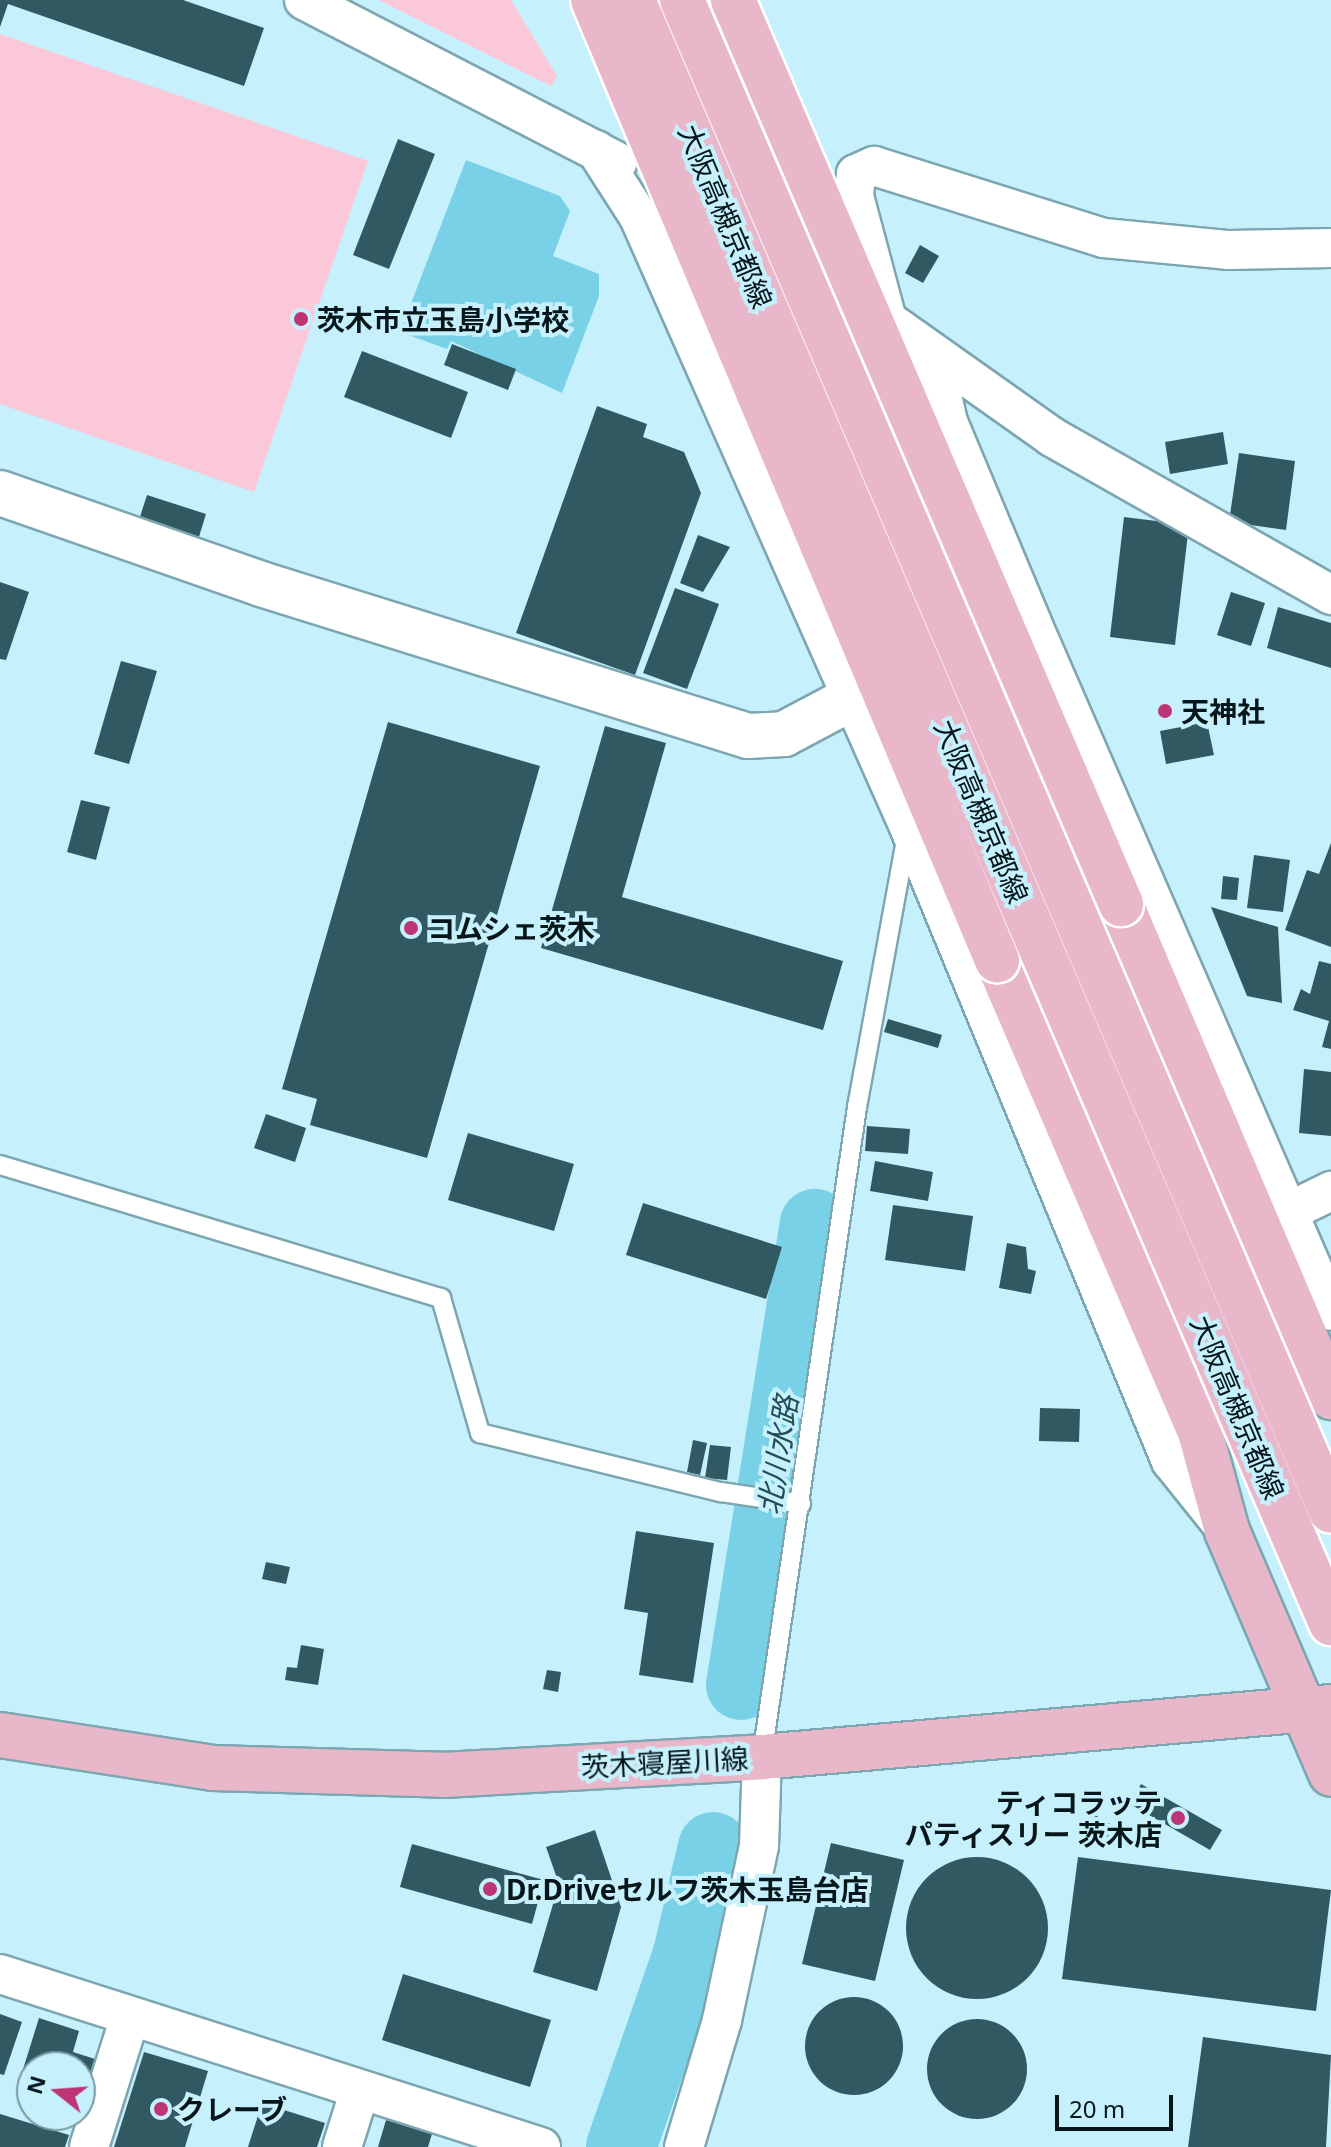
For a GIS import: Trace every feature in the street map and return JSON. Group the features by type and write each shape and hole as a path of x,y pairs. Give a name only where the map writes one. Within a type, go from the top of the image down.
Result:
{"main road":[{"path":"593,0 997,960 1200,1432 1227,1531 1318,1708 1331,1774"},
{"name":"大阪高槻京都線","path":"633,0 1331,1623"},
{"name":"大阪高槻京都線","path":"682,0 1331,1511"},
{"path":"733,0 1331,1397"},
{"name":"茨木寝屋川線","path":"0,1735 213,1768 428,1775 762,1757 1318,1708"}],"street":[{"path":"304,0 596,150 887,320 1052,437 1331,595"},
{"path":"596,150 639,217 909,827 1171,1461 1227,1531"},
{"path":"887,320 854,196 856,174 874,166 1104,238 1229,250 1331,248"},
{"path":"932,352 948,422 1331,1311"},
{"path":"0,493 261,584 748,736 784,734 850,699 1032,623"},
{"path":"1290,1211 1331,1191"},
{"path":"684,2147 722,2020 759,1846 762,1757"},
{"path":"0,1974 541,2147"},
{"path":"89,2147 130,2017"},
{"path":"342,2147 360,2090"}],"lane":[{"path":"762,1757 793,1503 857,1107 909,827"},
{"path":"0,1165 441,1298 480,1433 745,1496 793,1503"}],"shaded area":[{"path":"379,0 511,0 557,76 551,86"},
{"path":"0,34 368,161 254,492 0,404"}],"water":[{"path":"466,160 560,196 570,211 553,256 599,274 599,296 562,393 451,341 447,349 400,332"}],"building":[{"path":"0,0 183,0 264,28 244,86 8,4 0,27"},
{"path":"398,139 435,154 389,269 353,255"},
{"path":"920,245 939,256 923,283 905,273"},
{"path":"452,344 516,369 508,390 444,365"},
{"path":"362,351 468,392 451,438 344,397"},
{"path":"597,406 647,424 643,437 684,452 701,493 635,675 516,633"},
{"path":"1223,432 1228,464 1170,474 1165,442"},
{"path":"1239,453 1295,461 1286,530 1229,522"},
{"path":"147,495 206,514 198,540 139,520"},
{"path":"1124,517 1189,525 1175,645 1110,637"},
{"path":"698,535 730,547 703,592 680,583"},
{"path":"0,582 29,592 6,660 0,659"},
{"path":"675,588 719,604 687,689 643,673"},
{"path":"1231,592 1265,603 1251,646 1217,635"},
{"path":"1278,607 1331,623 1331,668 1267,648"},
{"path":"121,661 157,671 129,764 94,754"},
{"name":"コムシェ茨木","path":"388,722 540,766 427,1158 310,1125 317,1099 282,1089"},
{"path":"1207,722 1214,755 1166,764 1160,731"},
{"path":"605,726 666,743 622,897 843,961 823,1030 541,948"},
{"path":"81,800 110,807 96,860 67,852"},
{"path":"1331,843 1331,947 1285,930 1307,870 1319,874"},
{"path":"1254,855 1290,860 1283,912 1247,908"},
{"path":"1223,876 1239,878 1237,900 1221,899"},
{"path":"1211,907 1278,927 1282,1003 1247,996"},
{"path":"1319,961 1331,964 1331,1049 1322,1047 1329,1021 1293,1010 1301,989 1310,994"},
{"path":"888,1019 942,1035 938,1048 884,1032"},
{"path":"1304,1069 1331,1072 1331,1136 1299,1133"},
{"path":"266,1114 306,1128 295,1162 254,1148"},
{"path":"867,1126 910,1129 908,1154 865,1151"},
{"path":"468,1133 574,1164 554,1231 448,1200"},
{"path":"875,1161 933,1172 928,1201 870,1191"},
{"path":"643,1203 782,1247 766,1299 626,1255"},
{"path":"893,1205 973,1216 965,1271 885,1260"},
{"path":"1007,1243 1026,1247 1028,1269 1036,1271 1031,1294 999,1288"},
{"path":"1040,1408 1080,1409 1079,1442 1039,1441"},
{"path":"693,1440 707,1443 700,1475 687,1472"},
{"path":"710,1445 731,1447 727,1480 705,1478"},
{"path":"636,1531 714,1543 693,1683 639,1675 648,1613 624,1609"},
{"path":"266,1562 290,1567 286,1584 262,1579"},
{"path":"301,1645 324,1649 318,1685 285,1680 287,1667 297,1668"},
{"path":"547,1670 561,1672 558,1692 543,1689"},
{"path":"1141,1784 1222,1830 1210,1850 1130,1804"},
{"path":"1095,1815 1122,1831 1114,1843 1088,1827"},
{"path":"595,1830 621,1907 597,1991 533,1972 559,1884 546,1847"},
{"path":"831,1843 904,1860 875,1981 802,1964"},
{"path":"412,1844 544,1880 532,1924 400,1887"},
{"path":"977,1857 1004,1862 1028,1877 1043,1901 1048,1928 1043,1955 1028,1979 1004,1994 977,1999 950,1994 926,1979 911,1955 906,1928 911,1901 926,1877 950,1862"},
{"path":"1078,1857 1331,1890 1316,2011 1062,1979"},
{"path":"403,1974 551,2020 530,2087 382,2040"},
{"path":"844,1997 864,1997 889,2011 900,2027 903,2046 900,2065 889,2081 864,2095 844,2095 827,2087 813,2073 805,2056 805,2036 813,2019 827,2005"},
{"path":"0,2014 22,2022 4,2075 0,2074"},
{"path":"39,2018 79,2031 73,2051 29,2051"},
{"path":"977,2019 996,2023 1012,2034 1023,2050 1027,2069 1023,2088 1012,2104 996,2115 977,2119 958,2115 942,2104 931,2088 927,2069 931,2050 942,2034 958,2023"},
{"path":"1203,2037 1331,2055 1326,2147 1188,2147"},
{"name":"クレーブ","path":"144,2052 208,2071 185,2147 114,2147"},
{"path":"262,2103 325,2123 317,2147 248,2147"},
{"path":"0,2114 16,2119 16,2131 56,2131 69,2135 65,2147 0,2147"},
{"path":"386,2120 432,2134 428,2147 378,2147"}],"waterway":[{"name":"北川水路","path":"741,1685 815,1224"},
{"name":"北川水路","path":"621,2147 687,1958 713,1847"}],"place":[{"name":"茨木市立玉島小学校","path":"301,319"},
{"name":"天神社","path":"1165,711"},
{"name":"コムシェ茨木","path":"411,928"},
{"name":"ティコラッテ パティスリー 茨木店","path":"1178,1818"},
{"name":"Dr.Driveセルフ茨木玉島台店","path":"490,1889"},
{"name":"クレーブ","path":"161,2109"}]}
